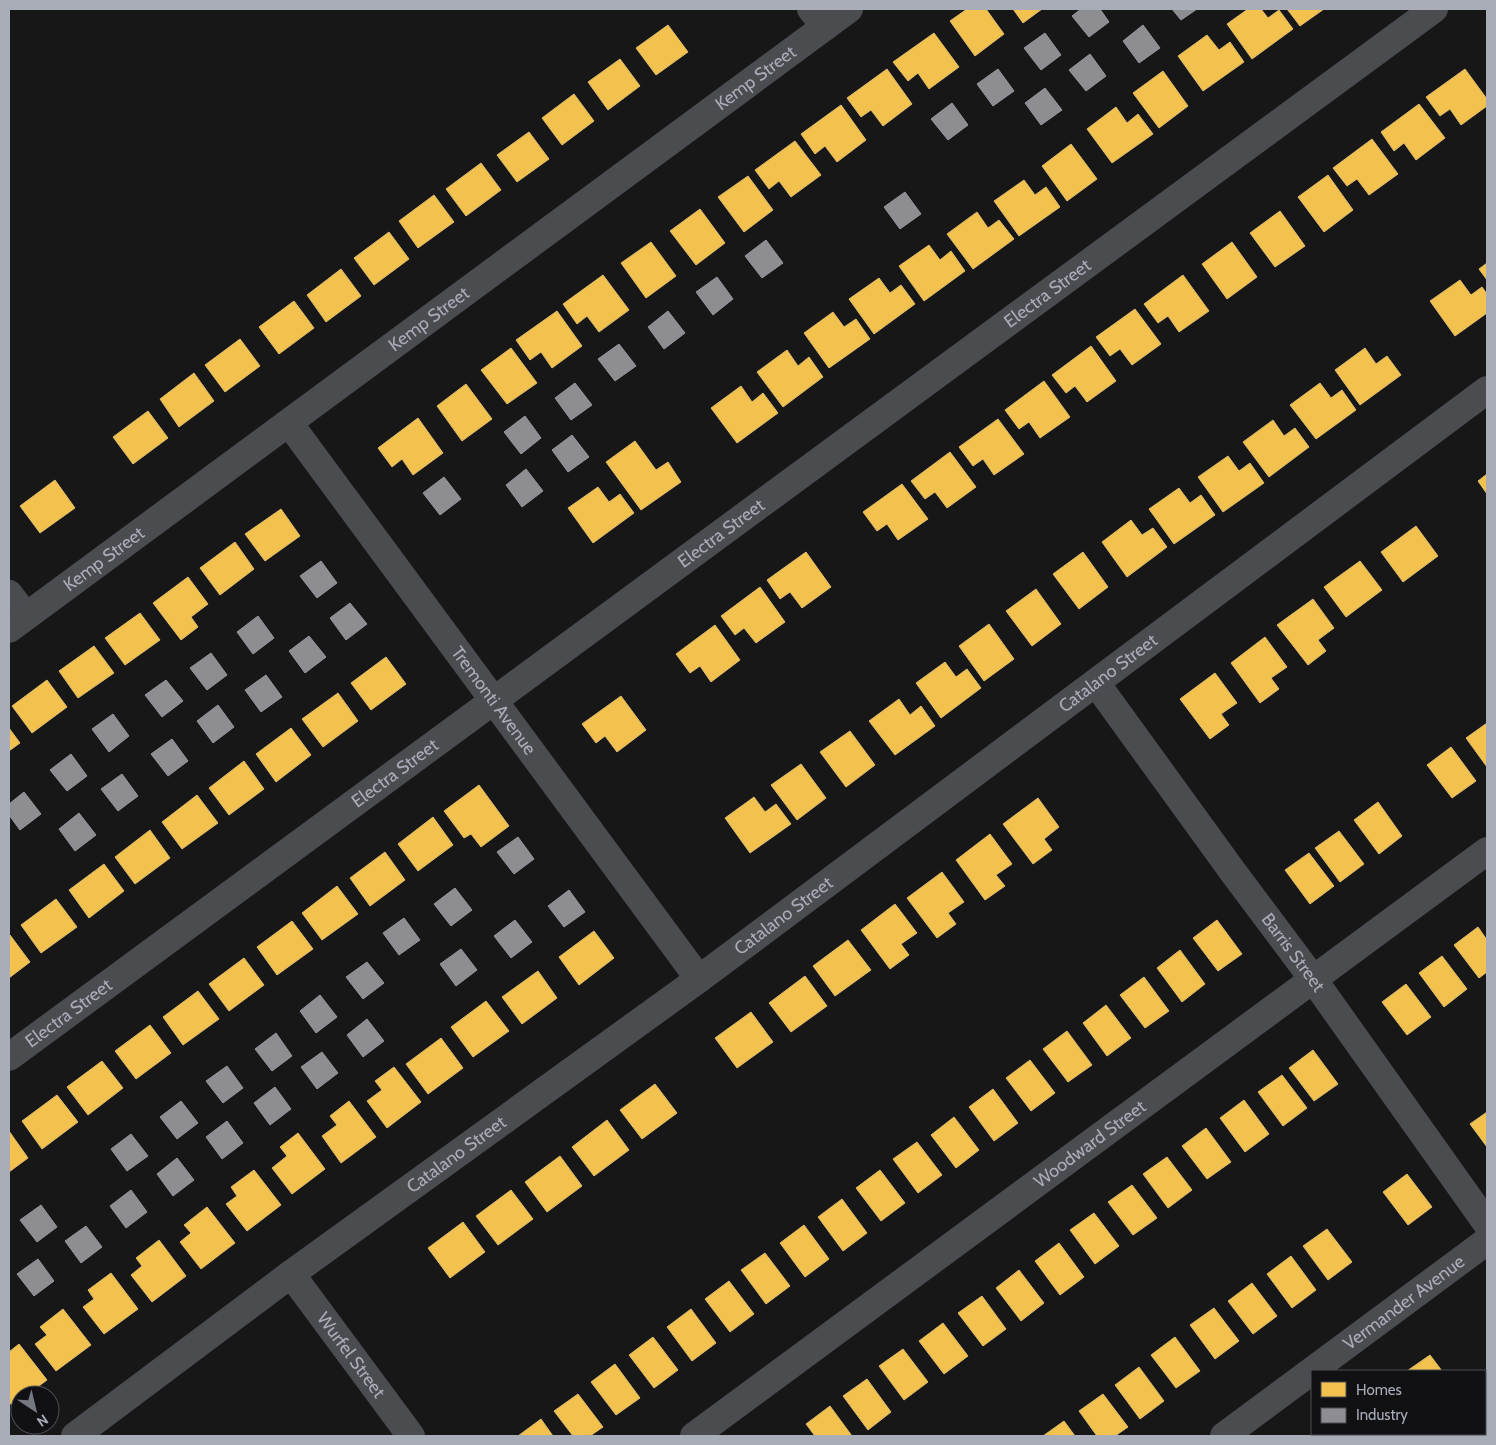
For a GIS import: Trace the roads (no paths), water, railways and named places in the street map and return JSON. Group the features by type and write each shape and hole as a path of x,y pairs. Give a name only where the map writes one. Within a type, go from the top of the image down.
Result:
{"street":[{"name":"Kemp Street","path":"17,622 289,423 818,18 849,9"},
{"name":"Electra Street","path":"9,1057 1434,9"},
{"name":"Catalano Street","path":"75,1436 291,1274 699,979 1487,390"},
{"name":"Tremonti Avenue","path":"289,423 699,979"},
{"path":"9,594 17,622"},
{"name":"Barris Street","path":"1096,683 1313,979 1487,1224"},
{"name":"Woodward Street","path":"694,1436 1487,851"},
{"name":"Vermander Avenue","path":"1313,1370 1487,1241"},
{"name":"Wurfel Street","path":"291,1274 411,1436"},
{"name":"Vermander Avenue","path":"1224,1436 1311,1371"}]}
